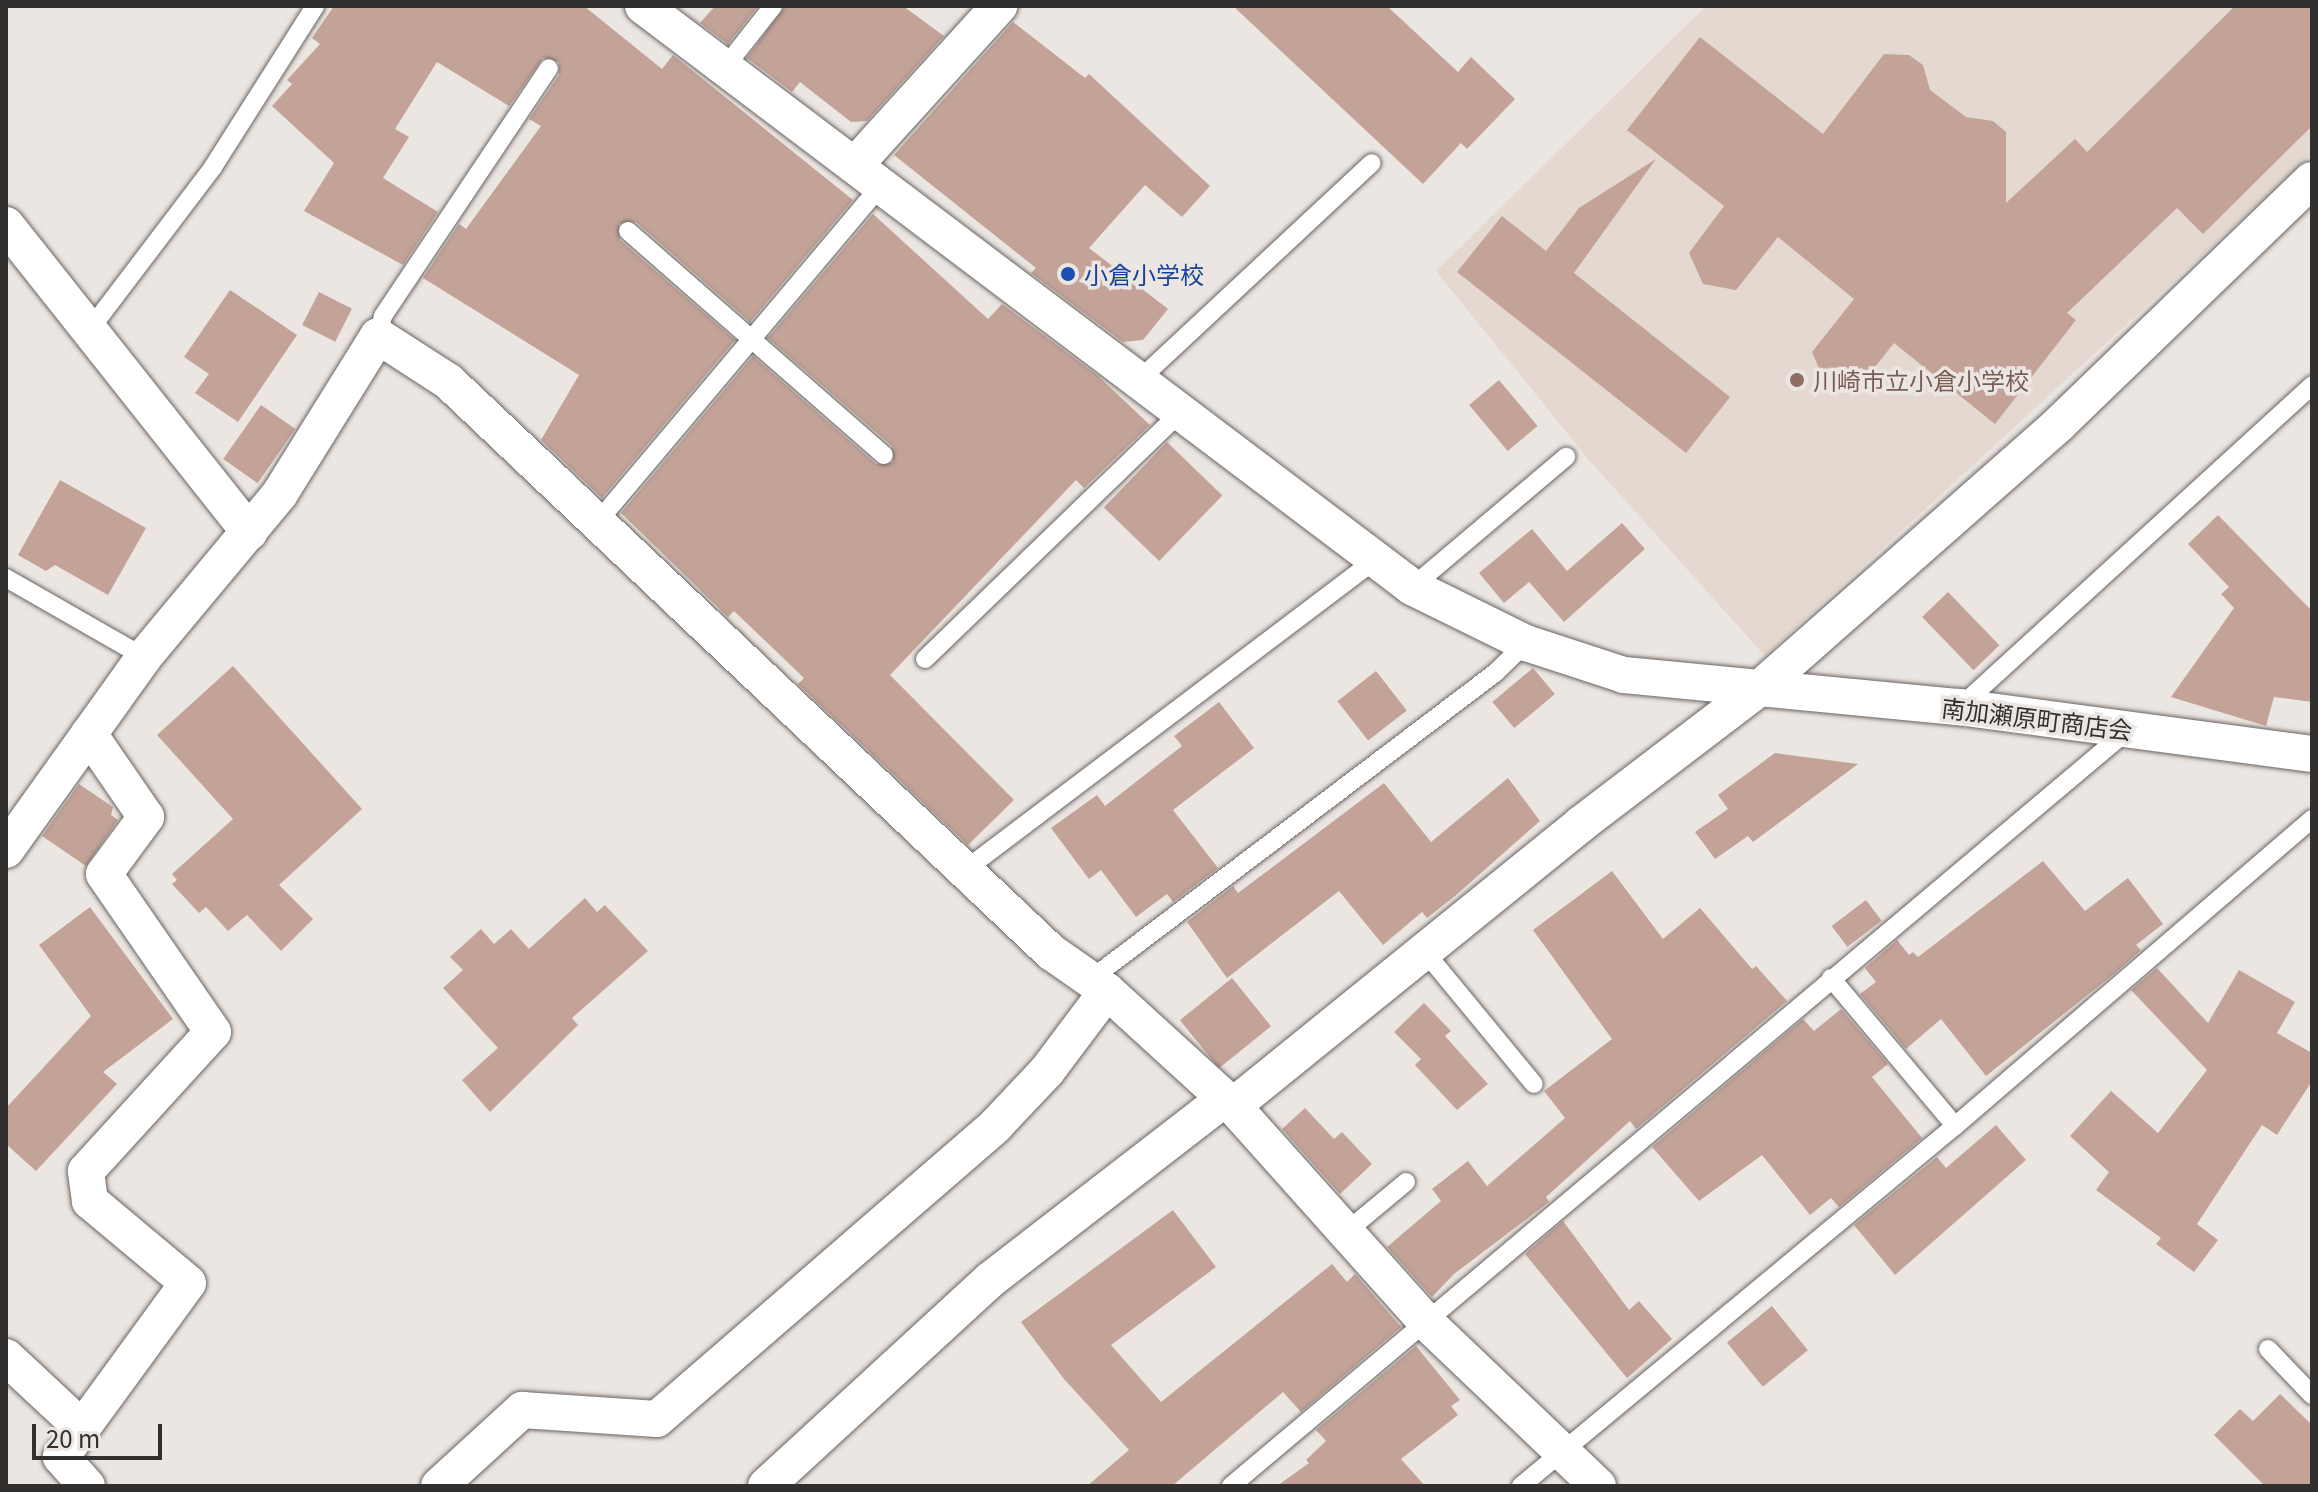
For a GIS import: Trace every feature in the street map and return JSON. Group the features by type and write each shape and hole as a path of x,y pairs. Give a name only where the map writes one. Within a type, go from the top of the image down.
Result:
{"street":[{"name":"南加瀬原町商店会","path":"643,6 1412,587 1526,643 1624,675 1959,707 2312,754"},
{"path":"868,175 999,6"},
{"path":"766,1486 990,1280 1425,952 1761,687 2059,424 2312,180"},
{"path":"6,225 91,328 249,532"},
{"path":"6,850 144,657 279,495 378,336 449,382 595,525 1051,952 1099,985 1229,1102 1427,1323 1598,1486"},
{"path":"87,1486 61,1457 80,1426 188,1283 90,1201 86,1171 213,1032 104,874 146,817 89,734"},
{"path":"439,1486 522,1410 657,1419 996,1125 1047,1071 1099,985"},
{"path":"6,1357 80,1426"}],"lane":[{"path":"91,328 213,167 315,6"},
{"path":"725,67 773,6"},
{"path":"378,336 383,316 549,68"},
{"path":"1139,380 1372,163"},
{"path":"595,525 754,336 868,175"},
{"path":"628,231 754,336 884,455"},
{"path":"1959,707 2312,385"},
{"path":"925,659 1181,412"},
{"path":"1412,587 1566,457"},
{"path":"965,870 1375,560"},
{"path":"6,578 144,657"},
{"path":"1099,985 1495,673 1526,643"},
{"path":"1231,1486 2128,730"},
{"path":"1521,1486 1955,1126 2312,819"},
{"path":"1425,952 1534,1084"},
{"path":"1831,978 1955,1126"},
{"path":"1346,1232 1406,1182"},
{"path":"2268,1349 2312,1395"}],"shaded area":[{"name":"川崎市立小倉小学校","path":"1706,6 2312,6 2312,154 1765,656 1588,459 1436,271"}],"building":[{"path":"334,6 584,6 662,69 673,55 853,200 750,322 636,222 619,224 620,240 735,340 602,498 541,440 579,375 423,278 459,224 466,229 541,126 529,119 559,75 559,62 543,58 509,106 437,62 395,129 409,137 383,178 438,212 403,265 304,211 334,163 272,106 292,84 287,80 320,44 312,38"},
{"path":"715,6 758,6 728,44 700,23"},
{"path":"785,6 903,6 944,36 867,121 851,122 800,82 792,92 747,58"},
{"path":"1233,6 1387,6 1458,72 1471,57 1515,99 1467,149 1461,143 1423,184"},
{"path":"2235,6 2312,6 2312,126 2203,234 2177,208 2067,313 2076,320 1995,424 1894,343 1859,387 1825,382 1812,352 1854,299 1778,237 1736,290 1703,284 1689,253 1724,206 1627,130 1700,37 1823,134 1884,54 1909,55 1923,65 1930,90 1966,117 1993,121 2006,132 2006,203 2075,139 2087,152"},
{"path":"1013,22 1085,78 1089,74 1210,186 1182,217 1145,185 1089,248 1168,309 1143,340 1123,342 1031,273 1036,268 894,155"},
{"path":"1656,159 1574,273 1730,397 1686,453 1457,272 1502,216 1546,251 1579,208"},
{"path":"873,214 988,319 1002,304 1097,375 1150,425 1084,488 1076,480 890,675 1014,800 968,845 798,684 804,678 734,611 728,617 621,513 753,356 876,464 893,462 892,446 768,338"},
{"path":"230,290 297,335 238,422 195,393 209,374 184,357"},
{"path":"319,292 352,309 335,342 302,325"},
{"path":"1499,380 1538,426 1508,451 1469,405"},
{"path":"261,405 295,429 258,483 223,459"},
{"path":"1167,442 1222,495 1159,561 1104,507"},
{"path":"60,480 146,528 108,595 55,565 46,571 18,555"},
{"path":"2218,515 2312,611 2312,702 2274,697 2266,726 2171,697 2234,608 2221,594 2229,587 2188,544"},
{"path":"1622,523 1645,549 1564,622 1529,582 1504,603 1479,573 1532,529 1567,571"},
{"path":"1948,592 1999,645 1974,670 1922,617"},
{"path":"233,666 362,809 279,885 313,919 281,951 247,915 228,931 206,907 199,913 172,884 177,880 172,874 233,819 157,735"},
{"path":"1533,668 1555,694 1514,728 1492,702"},
{"path":"1376,671 1407,710 1368,741 1337,701"},
{"path":"1219,702 1254,748 1173,810 1218,868 1173,902 1167,894 1136,917 1101,870 1089,879 1051,828 1097,795 1105,806 1182,746 1174,736"},
{"path":"1775,753 1858,764 1753,842 1748,836 1715,859 1695,832 1728,809 1718,795"},
{"path":"1508,778 1540,821 1455,896 1427,918 1422,912 1383,945 1339,891 1227,978 1187,922 1233,886 1238,893 1384,783 1431,842"},
{"path":"79,784 113,807 111,815 118,820 86,866 42,836"},
{"path":"2043,861 2085,911 2128,878 2163,924 2136,945 2141,950 2115,973 1986,1076 1941,1019 1906,1049 1860,994 1876,982 1865,968 1897,940 1909,955 1913,952 1918,957"},
{"path":"1612,871 1663,939 1700,908 1752,969 1756,966 1787,1001 1636,1129 1630,1121 1546,1197 1549,1202 1454,1274 1432,1297 1387,1247 1441,1201 1432,1189 1468,1161 1487,1186 1565,1118 1544,1091 1612,1039 1533,930"},
{"path":"585,898 597,912 605,905 648,951 572,1018 578,1025 490,1112 462,1080 498,1048 443,988 463,970 450,957 481,929 494,944 511,929 529,949"},
{"path":"1866,900 1882,921 1847,947 1832,926"},
{"path":"90,907 173,1019 103,1072 117,1084 36,1171 6,1144 6,1108 91,1016 39,945"},
{"path":"2157,968 2208,1023 2239,970 2295,1002 2277,1033 2312,1053 2312,1081 2277,1135 2262,1125 2197,1224 2218,1240 2194,1272 2156,1244 2161,1238 2096,1190 2109,1172 2070,1136 2111,1091 2158,1133 2207,1070 2131,990"},
{"path":"1232,978 1271,1026 1219,1068 1180,1020"},
{"path":"1424,1003 1451,1031 1445,1036 1488,1084 1457,1110 1415,1065 1421,1059 1394,1032"},
{"path":"1841,1009 1888,1064 1872,1077 1922,1138 1839,1207 1831,1198 1810,1215 1762,1155 1699,1201 1652,1147 1803,1019 1814,1031"},
{"path":"1305,1108 1334,1139 1342,1132 1372,1164 1340,1194 1282,1129"},
{"path":"1996,1125 2026,1160 1895,1275 1854,1225 1937,1157 1946,1168"},
{"path":"1173,1210 1216,1267 1111,1345 1161,1402 1332,1264 1347,1282 1355,1274 1401,1327 1301,1412 1283,1392 1172,1486 1087,1486 1129,1450 1064,1379 1021,1322"},
{"path":"1563,1221 1629,1310 1639,1301 1672,1339 1627,1378 1525,1254"},
{"path":"1772,1306 1808,1350 1763,1387 1727,1343"},
{"path":"1416,1346 1460,1400 1451,1406 1458,1415 1401,1459 1425,1486 1277,1486 1309,1463 1306,1460 1326,1441 1316,1430"},
{"path":"2280,1394 2312,1425 2312,1486 2265,1486 2214,1435 2240,1409 2253,1421"}],"place":[{"name":"小倉小学校","path":"1068,274"},
{"name":"川崎市立小倉小学校","path":"1797,380"}]}
